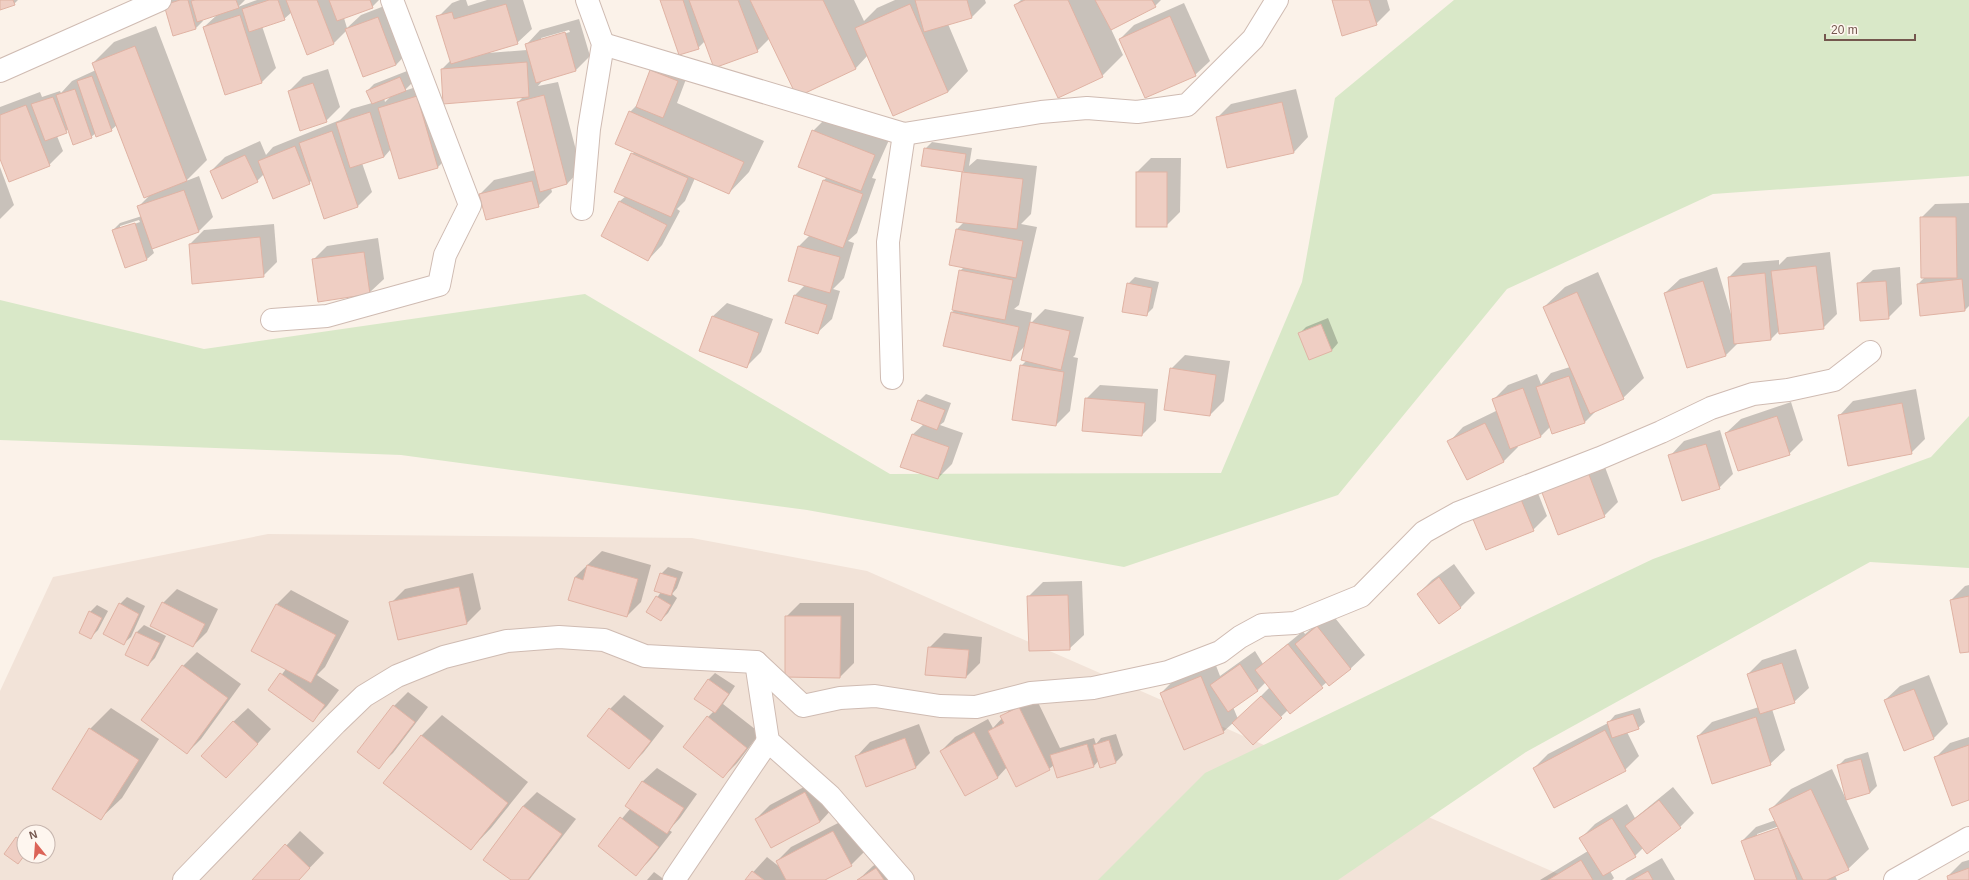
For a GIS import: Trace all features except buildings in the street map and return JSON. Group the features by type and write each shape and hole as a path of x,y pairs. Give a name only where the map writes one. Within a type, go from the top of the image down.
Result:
{"street":[{"path":"0,71 160,0"},
{"path":"272,320 327,316 439,285 445,255 470,205 392,0"},
{"path":"582,209 589,128 603,44 587,0"},
{"path":"603,44 904,134 1041,112 1087,108 1137,112 1187,105 1253,39 1277,0"},
{"path":"892,378 888,242 904,134"},
{"path":"184,880 364,696 397,676 444,657 507,641 559,637 604,640 645,656 756,662 803,706 840,698 874,696 940,706 976,707 1031,693 1093,688 1168,672 1220,652 1240,636 1262,625 1295,623 1361,596 1424,532 1458,513 1600,458 1661,432 1711,408 1753,394 1788,390 1834,380 1870,352"},
{"path":"756,662 768,741 830,796 903,880"},
{"path":"674,880 768,741"},
{"path":"1906,877 1969,838"}],"shaded area":[{"path":"268,534 692,538 867,571 1572,880 0,880 0,691 53,577"}],"green space":[{"path":"1454,0 1969,0 1969,176 1713,194 1507,289 1338,495 1124,567 807,510 401,455 0,440 0,300 204,349 585,294 890,474 1221,473 1302,282 1335,98"},
{"path":"1969,416 1969,568 1870,562 1526,752 1338,880 1098,880 1205,773 1653,559 1931,457"}]}
